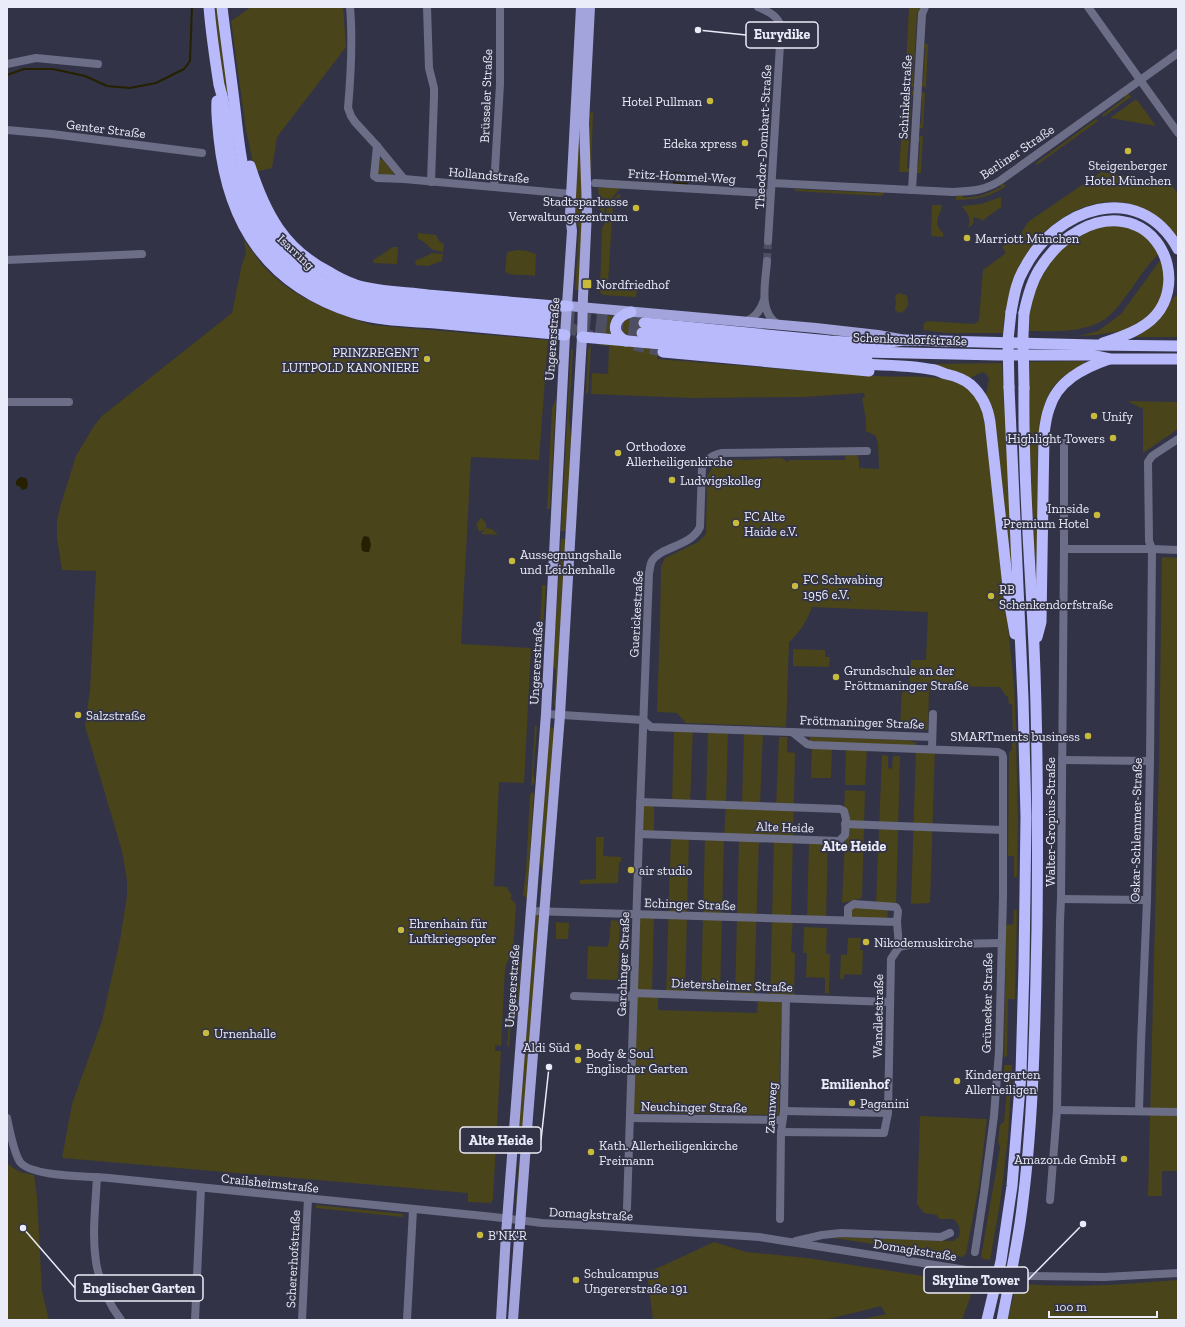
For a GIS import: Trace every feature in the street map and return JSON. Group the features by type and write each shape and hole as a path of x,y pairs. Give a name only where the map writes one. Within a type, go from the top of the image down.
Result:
{"highway":[{"name":"Isarring","path":"209,7 233,166 244,205 261,237 274,253 294,272 311,284 333,296 375,307 400,311 547,320 379,298 348,291 312,274 281,248 263,222 252,200 249,188 239,144 222,7"},
{"path":"220,86 217,96 217,109 222,154 230,193 243,224 254,243 266,259 296,285 316,298 356,313 394,320 565,336"},
{"path":"239,144 246,156 258,191 275,224 298,251 323,269 356,285 376,289 568,306"},
{"path":"987,1320 1001,1261 1008,1220 1016,1144 1021,1074 1024,966 1026,817 1022,646 1009,387 1008,334 1011,312 1018,282 1024,268 1038,246 1063,224 1083,213 1097,209 1111,208 1139,212 1151,218 1162,227 1178,249"},
{"path":"1002,1320 1014,1262 1020,1222 1030,1130 1035,1035 1038,826 1037,737 1024,446 1024,313 1038,271 1050,254 1066,238 1082,228 1107,221 1122,222 1139,227 1157,242 1165,256 1168,273 1166,297 1156,315 1144,325 1121,336 1094,345"},
{"path":"626,341 616,333 616,324 620,317 631,312"},
{"name":"Schenkendorfstraße","path":"1178,346 903,340 878,344 643,328 788,347 863,352 998,355 1092,355 1110,359 1178,359"},
{"path":"582,337 842,360 853,359 930,362 978,361 998,355"},
{"path":"1159,346 1169,342 1178,341"},
{"path":"662,351 835,368 913,374 944,374"},
{"path":"1034,647 1041,622 1044,434 1049,409 1058,392 1073,375 1093,365 1110,359"},
{"path":"842,360 854,364 915,367 936,370 944,374 954,376 970,384 981,396 989,416 1010,605 1015,635 1022,646"}],"main road":[{"name":"Ungererstraße","path":"501,1320 507,1219 546,714 565,336 572,230 570,215 581,7"},
{"name":"Ungererstraße","path":"513,1320 560,714 582,337 587,211 584,123 590,7"},
{"path":"568,306 878,335 903,340"},
{"path":"565,336 582,337"}],"street":[{"path":"350,7 352,26 352,57 348,108 351,116 404,180"},
{"path":"427,7 429,68 434,88 431,182"},
{"name":"Brüsseler Straße","path":"494,186 500,84 500,7"},
{"name":"Theodor-Dombart-Straße","path":"758,7 773,14 779,21 781,28 768,241"},
{"name":"Schinkelstraße","path":"912,190 922,14 925,7"},
{"path":"1088,7 1178,133"},
{"name":"Berliner Straße","path":"772,183 958,192 987,188 1001,180 1178,54"},
{"path":"7,64 36,58 98,64"},
{"name":"Genter Straße","path":"7,130 52,134 202,153"},
{"name":"Hollandstraße","path":"377,146 374,176 377,178 494,186 571,194"},
{"name":"Fritz-Hommel-Weg","path":"595,183 766,193"},
{"path":"7,260 142,254"},
{"path":"767,261 766,308 774,322 779,325"},
{"path":"745,322 756,315 762,307 765,299"},
{"path":"7,402 69,402"},
{"name":"Oskar-Schlemmer-Straße","path":"1139,1111 1147,900 1150,761 1152,549 1149,541 1148,462 1152,456 1178,439"},
{"name":"Walter-Gropius-Straße","path":"1050,1200 1057,1110 1061,899 1064,443"},
{"name":"Guerickestraße","path":"643,720 650,567 652,561 659,554 691,538 697,533 700,527 702,467 707,459 722,453 867,451"},
{"path":"1064,549 1178,550"},
{"name":"Fröttmaninger Straße","path":"546,714 643,720 651,728 932,737"},
{"name":"Fröttmaninger Straße","path":"932,749 933,714"},
{"name":"Garchinger Straße","path":"627,1208 643,720"},
{"name":"Fröttmaninger Straße","path":"792,732 807,744 812,745 998,752 1002,754"},
{"name":"Grünecker Straße","path":"975,1252 994,1116 998,1051 1003,897 1002,754"},
{"path":"1062,760 1150,761"},
{"name":"Alte Heide","path":"639,834 839,841 845,836 846,824 844,811 840,809 640,802"},
{"path":"846,824 1003,830"},
{"path":"1061,899 1147,900"},
{"path":"848,920 848,908 854,904 896,907 898,911 898,922"},
{"name":"Echinger Straße","path":"531,911 898,922"},
{"name":"Wandletstraße","path":"781,1132 884,1133 888,1113 891,959 899,947 898,922"},
{"path":"899,947 908,945 1001,943"},
{"name":"Dietersheimer Straße","path":"574,996 626,998 634,993 890,1002"},
{"name":"Zaunweg","path":"780,1219 781,1132 784,1111 786,998"},
{"path":"1057,1110 1178,1112"},
{"path":"784,1111 888,1113"},
{"name":"Crailsheimstraße","path":"7,1118 20,1162 31,1170 48,1173 507,1219"},
{"name":"Neuchinger Straße","path":"630,1118 782,1120"},
{"path":"97,1177 94,1236 97,1274 112,1308 121,1320"},
{"path":"195,1320 202,1188"},
{"name":"Schererhofstraße","path":"302,1320 308,1198"},
{"path":"407,1320 413,1210"},
{"name":"Domagkstraße","path":"507,1219 542,1223 739,1235 793,1242 975,1272 1030,1276 1104,1277 1178,1273"},
{"name":"Domagkstraße","path":"793,1242 822,1235 841,1233 941,1237 950,1233"}],"shaded area":[{"path":"214,7 218,7 235,149 231,140"},
{"path":"251,7 343,7 346,47 277,137 272,168 255,172 246,130 231,21"},
{"path":"585,7 583,210 579,290 575,290 579,228 574,214"},
{"path":"909,7 920,7 919,13 917,13 913,83 915,84 915,87 905,86"},
{"path":"928,44 926,88 921,86 923,82 925,49 923,45"},
{"path":"904,90 915,91 915,95 912,95 907,168 910,169 909,172 899,172"},
{"path":"922,92 925,93 923,129 918,127 918,125 921,124 922,98 920,94"},
{"path":"1128,93 1131,97 1103,117 1102,115 1125,98 1124,96"},
{"path":"1137,100 1156,126 1110,118"},
{"path":"593,112 591,179 588,179 589,113"},
{"path":"1096,119 1098,121 1037,165 1036,163"},
{"path":"920,136 923,136 921,173 916,173 920,143 918,139"},
{"path":"380,159 383,160 393,172 391,176 378,174 378,162"},
{"path":"673,172 689,173 688,185 673,185"},
{"path":"1101,172 1170,183 1178,194 1178,240 1153,214 1142,208 1125,203 1108,202 1091,205 1075,211 1060,220 1034,243 1025,257 1016,277 1005,313 1003,333 946,333 924,330 923,327 927,321 974,324 978,322 983,270 1006,253 1002,247 1021,233 1028,222"},
{"path":"1002,183 1006,186 995,193 976,198 956,200 956,195 963,195 963,198 980,196 1001,187 1000,185"},
{"path":"621,187 605,207 604,221 602,223 598,188"},
{"path":"795,189 879,193 880,191 884,191 884,194 881,196 795,191"},
{"path":"620,193 620,198 616,198 613,202 608,283 610,286 629,288 629,284 634,284 634,289 637,289 636,297 603,295 600,292 602,228 605,223 608,206"},
{"path":"1001,197 1001,207 982,221 974,217 973,224 968,228 969,218 962,206 981,204"},
{"path":"932,205 942,205 937,222 939,229 943,233 943,237 931,236"},
{"path":"1095,226 1127,226 1148,237 1159,254 1144,270 1117,308 1103,320 1093,325 1072,330 1028,331 1034,287 1058,250"},
{"path":"418,233 436,235 439,241 444,244 443,252 434,250 425,242 418,239"},
{"path":"244,240 269,272 280,282 304,298 330,310 372,325 548,340 539,460 471,457 461,644 531,648 524,783 499,782 494,886 507,887 512,896 510,898 516,904 513,953 507,962 505,970 501,1046 495,1045 495,1051 501,1051 493,1199 491,1203 468,1202 468,1193 62,1158 72,1104 102,1021 120,940 127,896 127,880 122,851 85,726 90,690 96,571 62,570 57,538 57,521 76,456 94,426 102,416 232,313 242,264 246,254"},
{"path":"393,247 398,247 397,264 373,263 374,259"},
{"path":"517,250 536,254 535,276 505,272 507,252"},
{"path":"432,253 443,254 442,261 428,266 415,265 416,260"},
{"path":"1161,259 1166,275 1160,302 1146,319 1122,331 1079,336 1098,331 1121,314"},
{"path":"900,293 906,295 908,300 907,307 902,313 895,310 895,297"},
{"path":"1178,294 1178,337 1136,337 1160,318 1173,298"},
{"path":"602,315 613,316 610,326 611,335 600,334"},
{"path":"630,318 642,318 641,337 623,333 621,330 621,322"},
{"path":"599,342 658,347 657,359 878,376 933,377 953,381 970,391 980,405 983,414 989,450 1014,684 1016,731 1013,731 1012,704 1009,704 1008,697 1000,687 929,686 928,730 900,728 902,689 909,689 911,660 926,660 928,612 812,607 803,626 789,642 786,727 686,723 677,713 657,712 661,566 665,558 698,542 706,534 707,476 716,462 729,459 745,460 781,458 788,462 789,460 845,460 846,455 857,455 859,460 859,468 879,469 878,444 876,436 866,431 866,419 862,398 865,396 864,393 803,397 692,398 591,394 592,373 608,374 609,346 599,345"},
{"path":"591,344 588,394 586,393 588,351"},
{"path":"572,348 569,418 571,436 566,531 561,531 571,349"},
{"path":"1084,361 1085,363 1065,375 1053,387 1046,401 1040,423 1038,446 1036,594 1027,362"},
{"path":"1002,363 1003,387 1005,388 1015,595 986,394 989,379 983,372 970,378 932,364"},
{"path":"556,398 550,509 547,509 552,408"},
{"path":"1127,401 1178,402 1178,429 1143,453 1143,409"},
{"path":"20,477 26,478 28,486 26,489 22,490 16,485 16,481"},
{"path":"480,518 486,523 486,528 492,529 497,535 481,534 485,529 479,532 476,524"},
{"path":"363,537 369,537 371,545 369,552 362,551 361,544"},
{"path":"561,539 566,539 556,707 554,706 556,671 553,665"},
{"path":"1162,557 1178,558 1178,1171 1162,1171 1162,1196 1148,1196 1159,762"},
{"path":"542,585 546,585 543,628 540,628"},
{"path":"539,635 543,635 539,703 536,702"},
{"path":"793,649 825,650 825,657 830,657 829,667 793,666"},
{"path":"535,726 537,726 533,775 535,778 534,784 531,786"},
{"path":"549,727 555,728 540,902 542,868 540,862"},
{"path":"674,728 693,729 690,803 672,803"},
{"path":"708,729 728,730 726,804 706,803"},
{"path":"744,730 763,731 760,805 776,806 779,737 787,737 787,752 795,753 791,919 793,919 791,952 795,953 794,999 786,999 781,1023 779,1115 632,1113 637,914 654,915 652,993 658,994 658,1010 757,1013 758,999 770,998 774,839 759,838 754,997 735,997 739,838 724,837 726,804 742,805"},
{"path":"810,737 908,740 916,743 916,746 810,742"},
{"path":"1012,737 1016,737 1018,826 1017,877 1014,877 1014,856 1008,856 1009,752 1012,750"},
{"path":"812,745 832,745 831,778 811,778"},
{"path":"846,746 867,747 865,785 845,785"},
{"path":"916,748 935,749 930,903 911,904"},
{"path":"882,755 888,756 888,768 892,769 893,756 900,756 896,907 888,906 887,922 848,920 848,908 876,905"},
{"path":"845,790 865,791 862,898 842,903 846,819 844,811"},
{"path":"534,792 527,898 523,895 526,871 530,794"},
{"path":"640,802 654,802 654,835 639,834"},
{"path":"671,835 689,836 685,995 666,994"},
{"path":"705,836 724,837 720,996 701,996"},
{"path":"596,837 604,837 603,856 621,857 621,862 619,862 618,883 580,884 580,880 596,879"},
{"path":"809,840 828,840 826,920 807,919"},
{"path":"1014,910 1017,910 1015,999 1008,999 1007,1055 1004,1058 1006,925 1013,924"},
{"path":"536,915 539,916 518,1202 516,1202 521,1135 519,1127"},
{"path":"611,920 620,921 618,980 587,979 588,946 607,947 609,942"},
{"path":"556,922 569,923 568,939 556,939"},
{"path":"804,927 827,928 826,954 830,954 829,994 825,993 825,978 806,977 807,953 803,953"},
{"path":"848,938 861,938 860,950 863,950 862,974 845,974 843,979 840,979 841,954 847,955"},
{"path":"520,962 517,1016 511,1021 509,1046 507,1046 509,1022 517,1002"},
{"path":"1004,1065 1012,1065 1008,1137 1001,1197 990,1260 983,1259 981,1257 1000,1148 998,1141 1000,1125 1004,1122 1008,1079 1004,1077"},
{"path":"920,1116 987,1119 979,1186 966,1254 962,1257 833,1238 832,1237 953,1241 959,1237 959,1227 953,1219 939,1219 937,1215 924,1213 917,1204"},
{"path":"7,1164 20,1172 34,1175 37,1197 42,1291 49,1320 7,1320"},
{"path":"316,1205 403,1214 403,1217 316,1208"},
{"path":"714,1242 746,1252 807,1258 975,1284 962,1320 859,1320 886,1314 881,1306 825,1320 653,1320 647,1273"},
{"path":"1178,1280 1178,1319 1007,1320 1017,1283 1077,1286"}],"waterway":[{"path":"7,75 24,69 53,69 85,76 107,86 130,88 156,83 184,69 190,61 192,7"}],"tunnel":[{"path":"767,261 768,241"},
{"path":"547,315 644,323"},
{"path":"546,324 642,333"},
{"path":"568,326 578,332 592,336"},
{"path":"634,345 662,351"}],"place":[{"name":"Eurydike","path":"698,30"},
{"name":"Hotel Pullman","path":"710,101"},
{"name":"Edeka xpress","path":"745,143"},
{"name":"Steigenberger Hotel München","path":"1128,151"},
{"name":"Stadtsparkasse Verwaltungszentrum","path":"636,208"},
{"name":"Marriott München","path":"967,238"},
{"name":"Nordfriedhof","path":"587,284"},
{"name":"PRINZREGENT LUITPOLD KANONIERE","path":"427,359"},
{"name":"Unify","path":"1094,416"},
{"name":"Highlight Towers","path":"1113,438"},
{"name":"Orthodoxe Allerheiligenkirche","path":"618,453"},
{"name":"Ludwigskolleg","path":"672,480"},
{"name":"Innside Premium Hotel","path":"1097,515"},
{"name":"FC Alte Haide e.V.","path":"736,523"},
{"name":"Aussegnungshalle und Leichenhalle","path":"512,561"},
{"name":"FC Schwabing 1956 e.V.","path":"795,586"},
{"name":"RB Schenkendorfstraße","path":"991,596"},
{"name":"Grundschule an der Fröttmaninger Straße","path":"836,677"},
{"name":"Salzstraße","path":"78,715"},
{"name":"SMARTments business","path":"1088,736"},
{"name":"air studio","path":"631,870"},
{"name":"Ehrenhain für Luftkriegsopfer","path":"401,930"},
{"name":"Nikodemuskirche","path":"866,942"},
{"name":"Urnenhalle","path":"206,1033"},
{"name":"Aldi Süd","path":"578,1047"},
{"name":"Body & Soul Englischer Garten","path":"578,1060"},
{"name":"Alte Heide","path":"549,1067"},
{"name":"Kindergarten Allerheiligen","path":"957,1081"},
{"name":"Paganini","path":"852,1103"},
{"name":"Kath. Allerheiligenkirche Freimann","path":"591,1152"},
{"name":"Amazon.de GmbH","path":"1124,1159"},
{"name":"Skyline Tower","path":"1083,1224"},
{"name":"Englischer Garten","path":"23,1228"},
{"name":"B'NK'R","path":"480,1235"},
{"name":"Schulcampus Ungererstraße 191","path":"576,1280"}],"district":[{"name":"Alte Heide","path":"854,846"},
{"name":"Emilienhof","path":"855,1084"}]}
